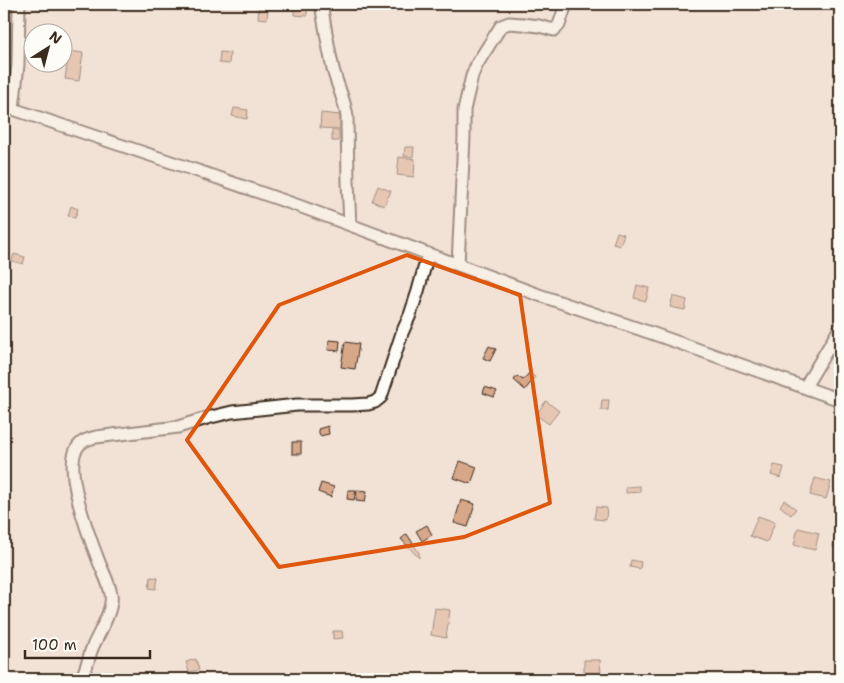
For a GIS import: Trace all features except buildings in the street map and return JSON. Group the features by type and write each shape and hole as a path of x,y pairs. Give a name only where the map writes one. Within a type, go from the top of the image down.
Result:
{"street":[{"path":"19,4 18,65 9,108 186,166 350,224 539,295 840,400"},
{"path":"321,4 334,71 346,108 350,224"},
{"path":"458,265 464,110 472,76 477,64 501,26 506,23 516,23 554,30 559,25 566,4"},
{"path":"81,679 108,611 111,597 75,484 73,463 79,446 85,440 96,437 178,427 232,412 297,405 352,405 375,402 381,396 402,332 421,284 428,254"},
{"path":"805,387 840,328"}],"highlighted area":[{"path":"407,255 520,295 550,503 464,537 279,567 187,440 279,305"}]}
